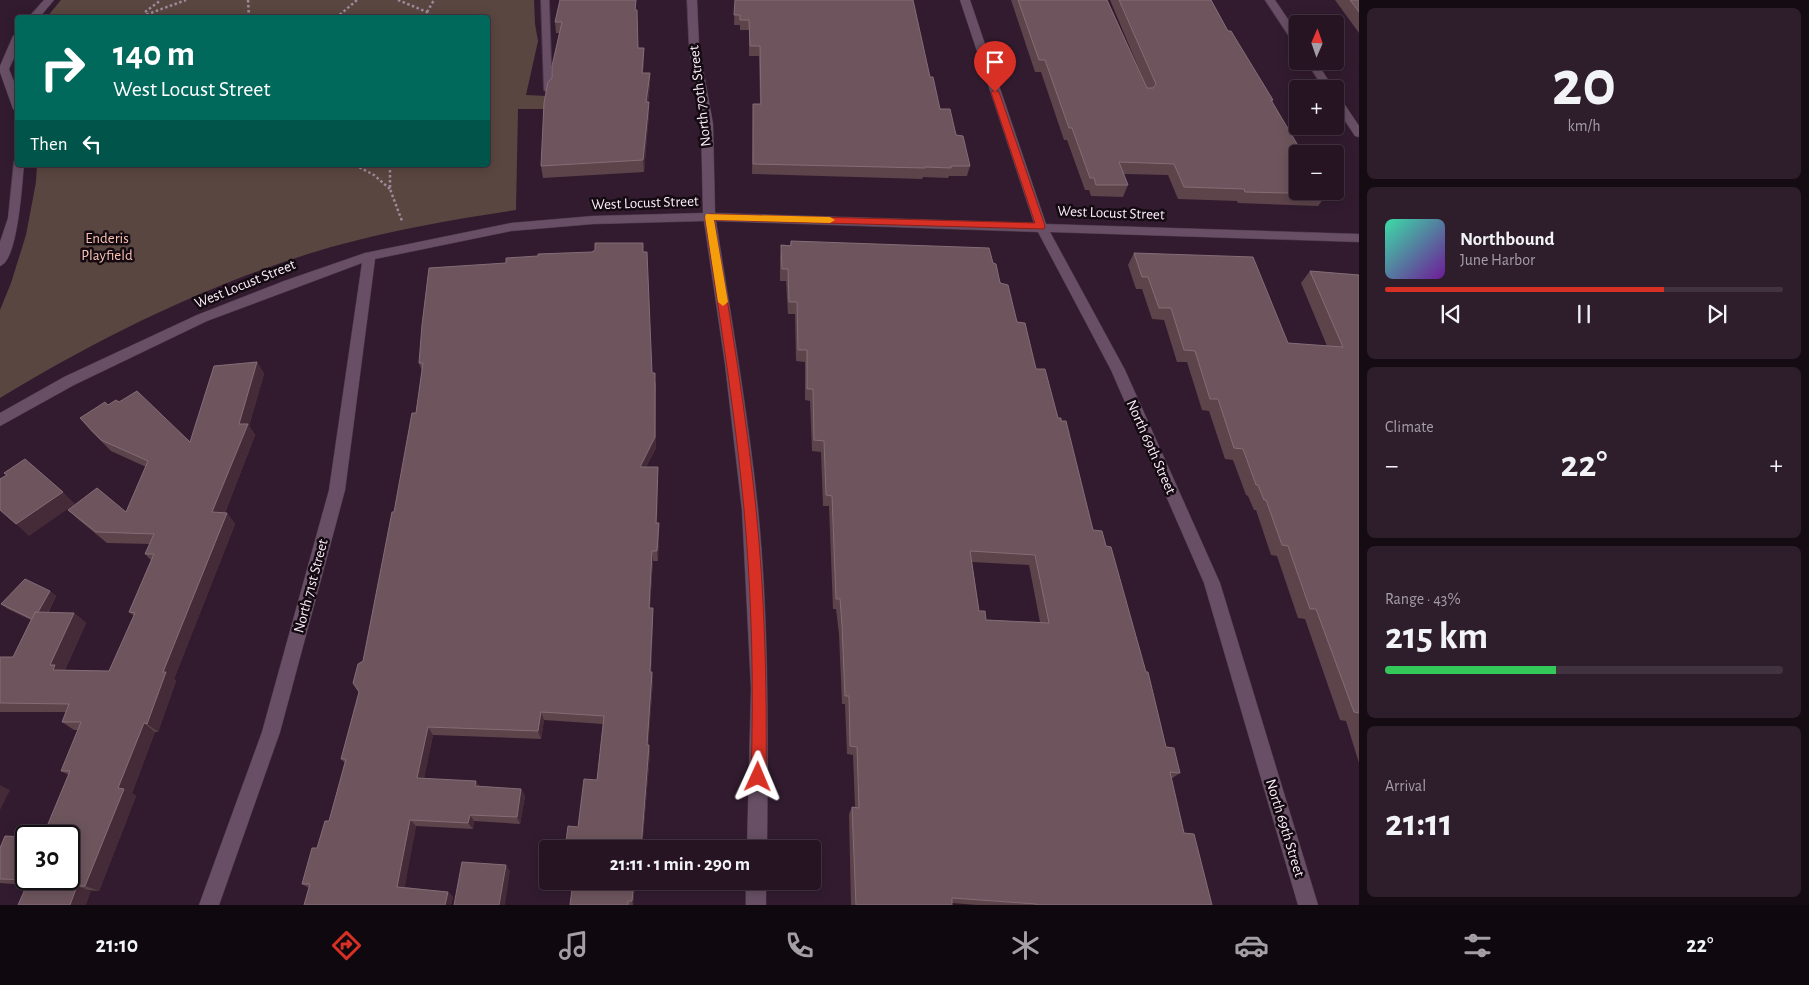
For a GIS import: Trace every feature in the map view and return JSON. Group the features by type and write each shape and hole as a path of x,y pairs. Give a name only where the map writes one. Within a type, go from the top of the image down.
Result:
{"street":[{"path":"36,15 49,0"},
{"name":"North 70th Street","path":"692,0 694,46 707,124 709,217 732,364 750,510 760,688 757,840"},
{"name":"North 69th Street","path":"965,0 1040,226 1118,370 1212,583 1308,905"},
{"path":"1270,0 1289,28"},
{"path":"15,43 4,69 15,97"},
{"path":"0,93 14,93"},
{"path":"1344,112 1359,134"},
{"path":"0,262 14,218 18,167"},
{"name":"West Locust Street","path":"0,420 69,381 202,318 289,284 369,256 511,227 593,220 709,217 1040,226 1359,238"},
{"name":"North 71st Street","path":"208,905 271,732 337,490 369,256"},
{"path":"756,890 756,905"}],"lane":[{"path":"545,0 548,90"}],"path":[{"path":"142,15 161,0"},
{"path":"145,15 186,0"},
{"path":"248,0 249,15"},
{"path":"340,15 357,0"},
{"path":"398,0 430,15"},
{"path":"427,12 434,0"},
{"path":"359,167 374,175 390,189"},
{"path":"390,167 390,189 402,221"}],"green space":[{"name":"Enderis Playfield","path":"61,0 534,0 538,41 526,95 547,96 544,109 518,109 516,210 423,225 377,235 331,247 245,276 202,293 120,332 0,398 0,310 11,283 26,235 37,167 490,167 490,15 49,15"}],"building":[{"path":"560,0 636,0 638,48 644,48 642,73 650,73 646,102 649,102 643,160 541,166 544,103 548,82 552,78 552,66 562,22 555,22"},
{"path":"735,0 913,0 930,77 933,77 940,109 950,109 956,135 963,136 970,166 925,168 753,164 753,104 761,104 760,46 750,46 749,20 740,20 740,15 734,15"},
{"path":"1018,0 1107,0 1147,88 1153,88 1156,84 1119,0 1211,0 1228,31 1231,31 1273,100 1271,100 1289,130 1289,135 1292,135 1298,145 1289,145 1289,193 1184,187 1174,164 1119,162 1128,185 1096,185 1094,178 1090,178 1072,128 1069,128 1045,60 1039,60"},
{"path":"1350,0 1359,0 1359,12"},
{"path":"791,241 989,248 993,263 996,264 1000,283 1008,285 1017,322 1025,323 1036,369 1045,369 1058,418 1061,418 1061,421 1066,421 1093,530 1102,531 1106,546 1111,547 1146,672 1148,672 1166,747 1174,748 1180,773 1170,772 1184,833 1194,834 1212,905 1036,905 952,898 952,905 856,905 852,807 859,808 857,747 850,746 849,696 845,696 840,599 836,599 832,496 826,495 824,441 814,440 813,389 807,389 807,350 798,350 797,302 789,302 788,269 782,269 781,245 791,246","holes":["970,551 1035,555 1049,623 986,620 985,611 979,611"]},
{"path":"595,243 643,243 643,252 647,252 652,373 655,373 655,437 640,467 658,467 656,523 659,523 657,551 652,551 649,608 653,608 650,672 652,672 642,840 566,840 568,826 578,827 584,779 597,780 604,716 541,712 538,731 428,727 417,778 476,781 475,786 521,789 517,817 470,815 468,823 410,820 397,887 448,892 445,905 304,905 310,884 302,884 312,848 317,848 325,821 329,821 346,759 341,759 359,692 353,683 358,664 363,661 392,512 394,512 412,413 416,413 423,363 419,363 429,268 506,263 506,258 538,256 538,254 592,252 595,250"},
{"path":"1134,253 1253,257 1288,343 1343,347 1310,271 1359,275 1359,713 1354,712 1316,609 1310,609 1288,546 1282,545 1266,500 1264,500 1258,485 1256,485 1243,449 1234,448 1218,399 1210,399 1195,351 1184,350 1171,308 1159,308 1148,277 1142,277"},
{"path":"257,362 239,424 248,424 212,512 227,513 163,672 166,672 147,724 144,723 118,788 124,789 85,886 80,886 80,825 48,825 70,771 61,771 81,722 62,722 69,704 0,703 0,657 13,657 35,612 74,613 50,665 55,665 53,670 109,671 135,613 129,612 154,554 145,554 154,534 96,532 68,510 97,488 126,512 148,461 101,440 80,418 105,402 108,405 116,400 119,402 137,391 190,442 214,366"},
{"path":"25,459 63,492 16,524 0,510 0,479 7,475 4,473"},
{"path":"25,579 50,591 32,619 1,604"},
{"path":"5,836 15,836 15,880 0,879 0,848"},
{"path":"462,862 506,865 499,905 454,905"},
{"path":"25,890 76,890 70,905 18,905"},
{"path":"572,890 633,890 632,901 628,901 628,905 570,905"}],"slow traffic":[{"path":"723,302 709,217 830,220"}],"route":[{"path":"758,777 760,688 750,510 732,364 709,217 1040,226 995,92"}]}
